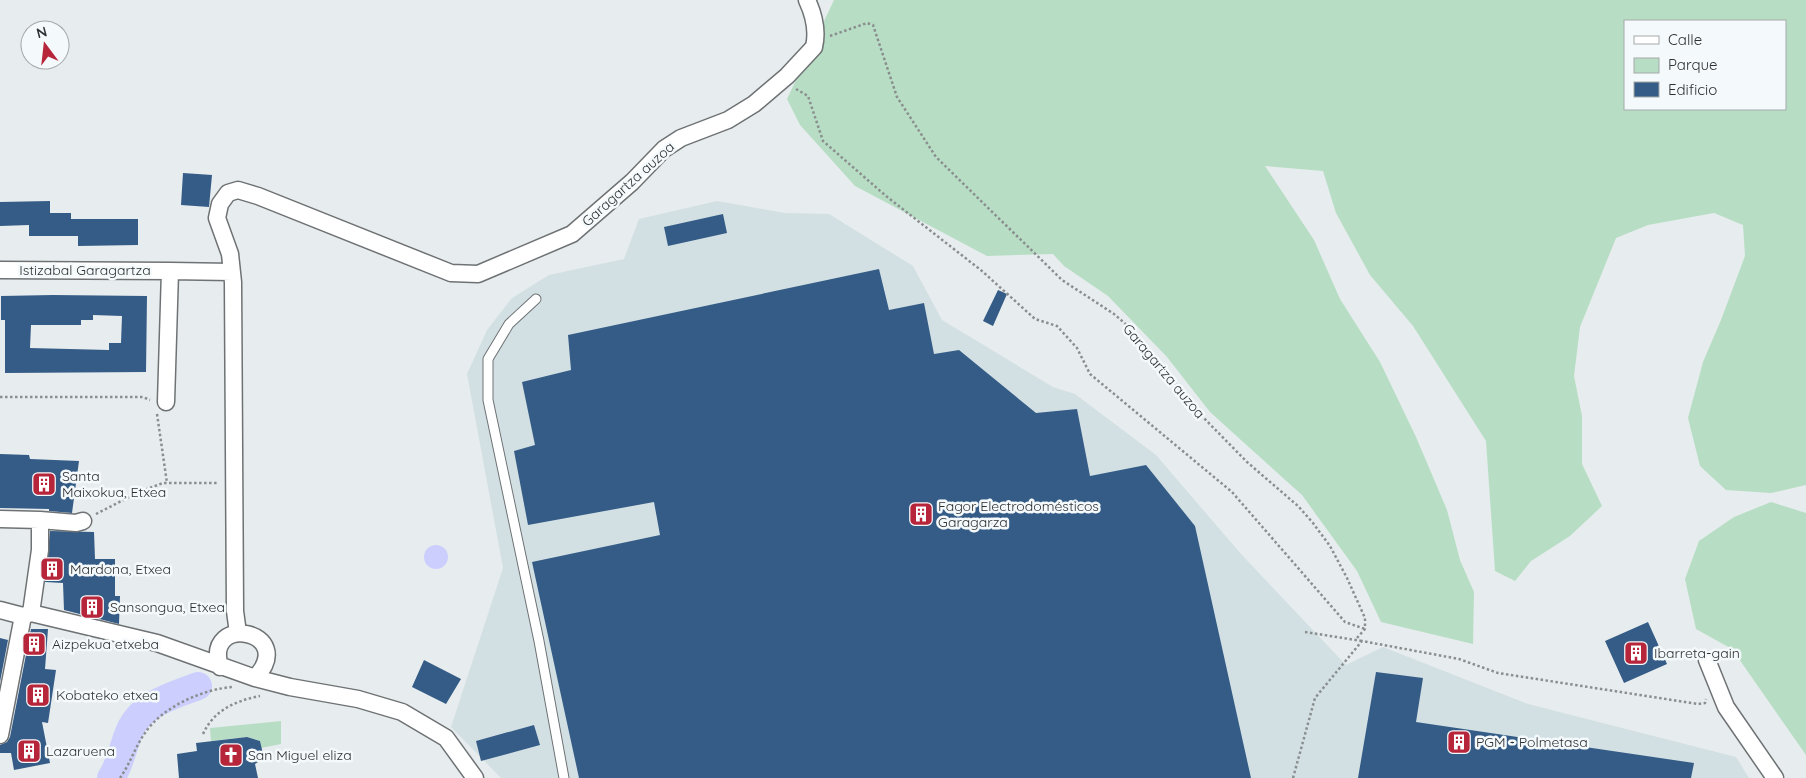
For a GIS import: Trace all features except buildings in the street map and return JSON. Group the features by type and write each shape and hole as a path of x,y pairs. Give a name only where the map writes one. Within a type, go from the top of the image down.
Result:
{"street":[{"path":"807,0 816,24 814,46"},
{"name":"Garagartza auzoa","path":"232,272 230,254 217,218 220,204 228,193 238,190 306,214 451,273 478,274 572,234 674,142 728,120 754,104 782,81 814,46"},
{"name":"Istizabal Garagartza","path":"0,270 232,272"},
{"path":"157,403 170,270"},
{"path":"232,272 235,374 235,611 238,633"},
{"path":"0,519 76,523 83,521"},
{"path":"0,735 40,550 40,520"},
{"path":"0,610 157,643 255,678 290,687 358,699 402,712 446,738 475,778"},
{"path":"220,667 217,657 219,644 226,638 238,633 258,637 264,645 266,660 264,668 255,678"},
{"path":"1707,660 1726,707 1775,778"}],"lane":[{"path":"536,299 509,324 488,359 488,400 538,641 564,778"}],"path":[{"name":"Garagartza auzoa","path":"814,46 834,34 852,27 867,23 873,25 897,97 936,156 1062,280 1114,314 1136,332 1200,413 1247,462 1298,506 1330,546 1365,618 1365,629"},
{"path":"782,81 808,96 823,141 886,196 982,271 1035,319 1057,326 1077,348 1090,374 1232,492 1345,622 1365,629 1357,638"},
{"path":"0,397 142,397 157,403 167,484"},
{"path":"83,521 139,492 167,484 234,484"},
{"path":"1305,632 1357,638 1362,641 1459,659 1498,673 1698,704 1705,703 1706,698"},
{"path":"1293,778 1315,698 1362,641"},
{"path":"120,778 145,733 157,719 169,710 199,696 220,688 234,687"},
{"path":"203,734 210,720 226,707 245,699 268,694"}],"shaded area":[{"name":"Fagor Electrodomésticos Garagarza","path":"717,201 785,213 829,214 913,266 942,320 1053,387 1075,394 1156,455 1241,554 1346,665 1383,647 1528,704 1736,757 1749,778 501,778 451,727 503,568 467,374 487,330 512,298 549,275 624,259 639,219"}],"green space":[{"path":"834,0 1806,0 1806,485 1771,493 1726,490 1700,466 1688,418 1703,362 1745,256 1743,225 1714,213 1648,225 1616,238 1580,327 1574,376 1582,416 1582,464 1602,506 1570,536 1531,561 1515,581 1495,571 1486,441 1413,326 1370,275 1336,213 1323,171 1265,166 1314,240 1340,299 1380,362 1416,437 1447,510 1460,560 1474,592 1473,644 1381,622 1357,571 1302,495 1210,412 1167,357 1108,296 1064,266 1053,254 987,256 855,186 800,125 787,99"},
{"path":"1771,502 1806,513 1806,755 1732,649 1696,629 1685,579 1699,541 1734,517"},
{"path":"281,721 281,744 261,748 260,741 247,737 211,741 210,728"}],"water":[{"path":"436,545 445,548 448,557 445,566 436,569 427,566 424,557 427,548"}],"waterway":[{"path":"111,778 119,763 133,724 140,716 166,698 198,686"}],"place":[{"name":"Santa Maixokua, Etxea","path":"44,484"},
{"name":"Fagor Electrodomésticos Garagarza","path":"921,514"},
{"name":"Mardona, Etxea","path":"52,569"},
{"name":"Sansongua, Etxea","path":"92,607"},
{"name":"Aizpekua etxeba","path":"34,644"},
{"name":"Ibarreta-gain","path":"1636,653"},
{"name":"Kobateko etxea","path":"38,695"},
{"name":"PGM - Polmetasa","path":"1459,742"},
{"name":"Lazaruena","path":"29,751"},
{"name":"San Miguel eliza","path":"231,755"}]}
